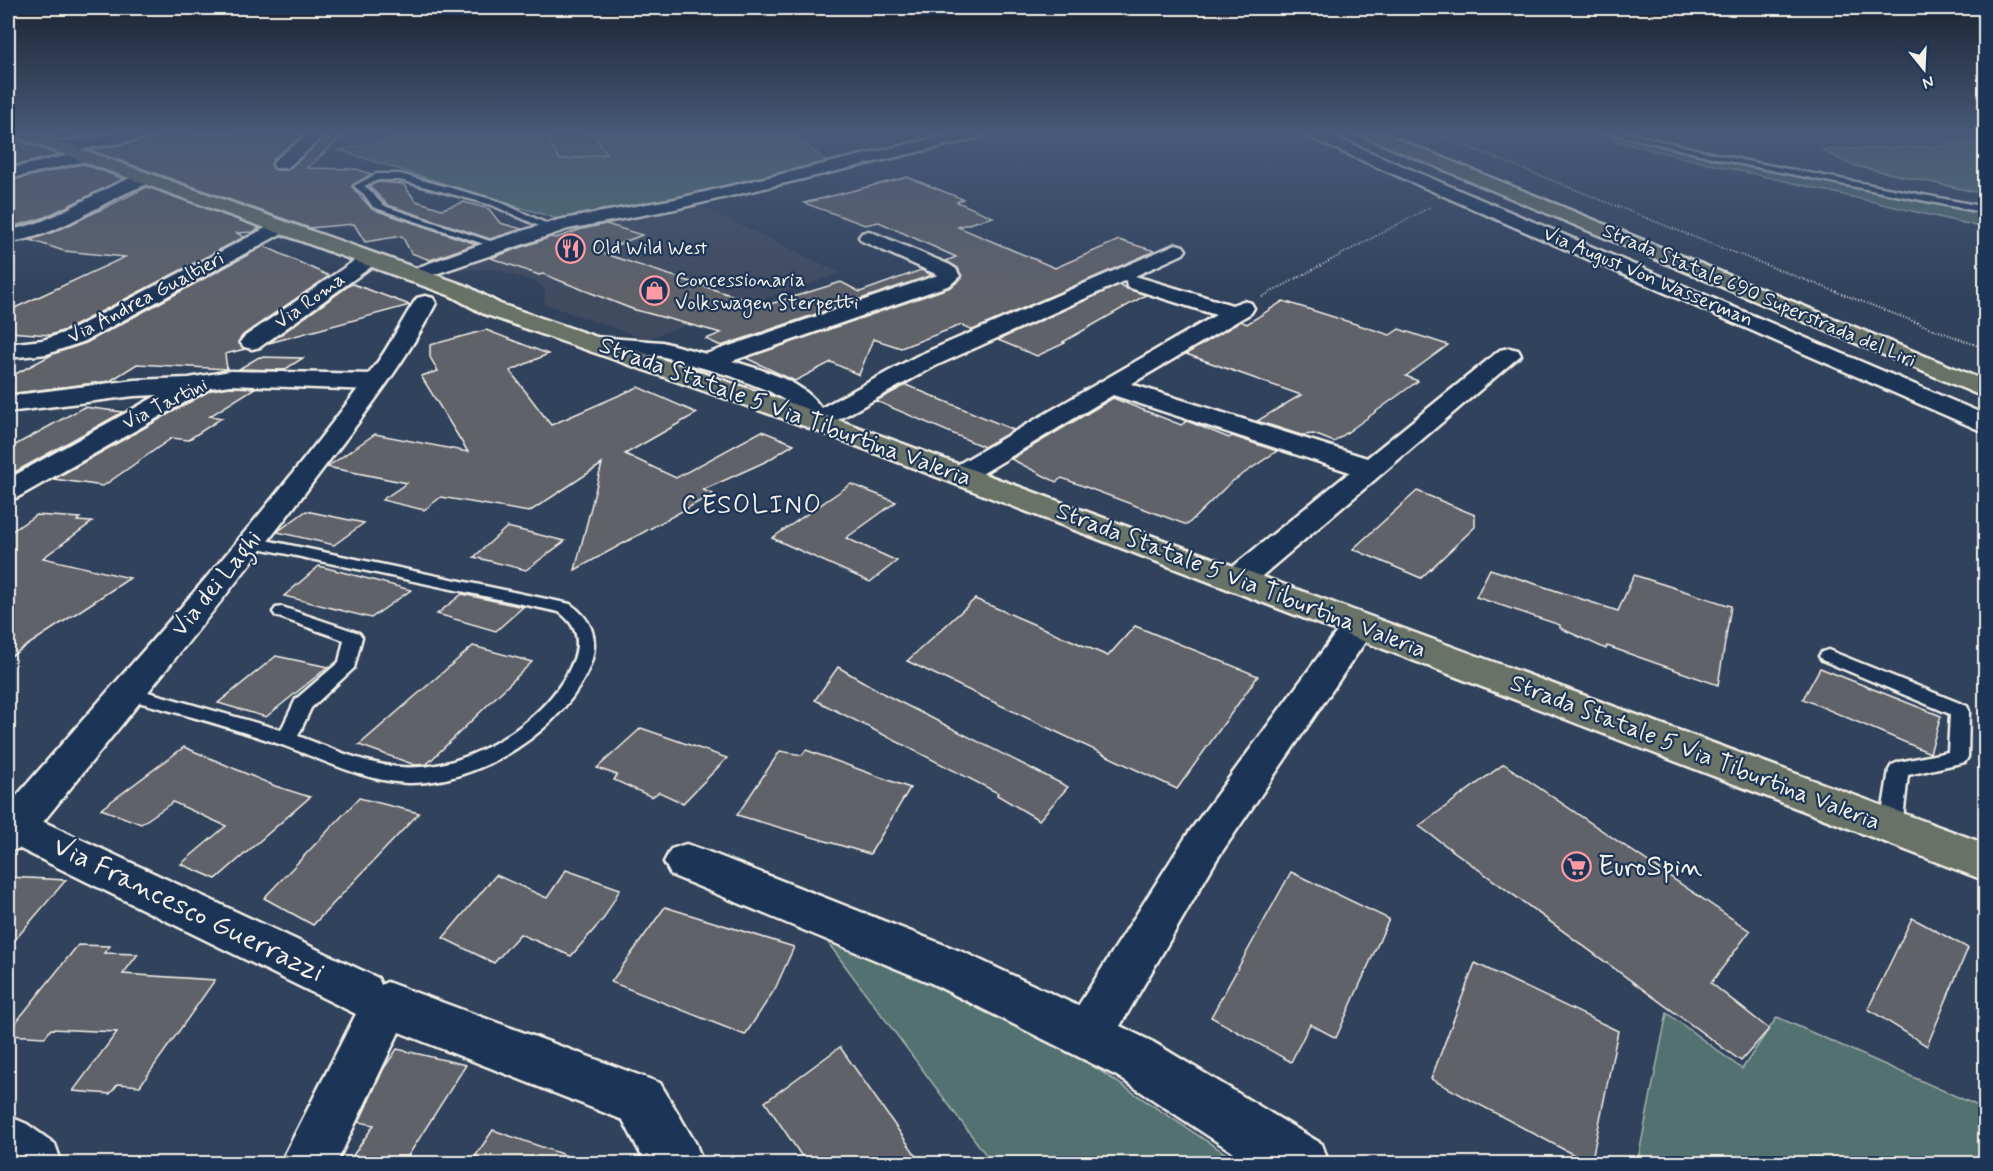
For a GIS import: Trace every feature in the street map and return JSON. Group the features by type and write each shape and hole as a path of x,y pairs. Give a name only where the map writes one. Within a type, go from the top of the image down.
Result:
{"main road":[{"name":"Strada Statale 5 Via Tiburtina Valeria","path":"166,187 368,260 440,298 594,344 816,421 1986,863"},
{"name":"Strada Statale 690 Superstrada del Liri","path":"1497,187 1986,390"},
{"name":"Strada Statale 690 Superstrada del Liri","path":"1525,187 1986,374"}],"street":[{"path":"8,236 44,230 123,187"},
{"path":"440,298 497,245 551,228 747,187"},
{"name":"Via August Von Wasserman","path":"1437,187 1986,425"},
{"name":"Via Andrea Gualtieri","path":"8,351 42,348 77,336 279,227"},
{"path":"709,361 943,281 949,276 949,273 943,269 869,237"},
{"path":"594,344 656,348 709,361 757,377 793,394 809,406 816,421 926,361 1176,250"},
{"name":"Via Roma","path":"252,342 368,260"},
{"path":"1135,282 1239,310"},
{"name":"Via dei Laghi","path":"11,831 251,542 440,298"},
{"path":"960,475 1239,310"},
{"path":"1237,580 1509,355"},
{"name":"Via Tartini","path":"8,491 192,386 206,381 230,378 374,382"},
{"path":"8,405 134,388 192,386"},
{"path":"1110,386 1371,469"},
{"path":"1087,1036 1202,847 1359,626"},
{"name":"Via Francesco Guerrazzi","path":"11,831 361,994"},
{"path":"686,862 948,968 1135,1059 1302,1164"},
{"path":"307,1164 387,1005 641,1101 675,1164"},
{"path":"8,1143 35,1164"}],"lane":[{"path":"358,187 369,194 376,205 384,209 497,245"},
{"path":"435,187 495,203 551,228"},
{"path":"1867,187 1986,210"},
{"path":"127,692 286,739 393,774 422,775 458,768 501,748 536,724 551,710 571,684 583,660 586,647 584,627 574,614 552,605 251,542"},
{"path":"282,612 353,637 348,664 303,704 286,739"},
{"path":"1828,656 1960,711 1958,757 1899,770 1891,827"}],"path":[{"path":"1568,187 1986,349"},
{"path":"1239,310 1454,194"}],"shaded area":[{"path":"694,203 841,273 646,339 544,304 545,292 538,282 492,269 442,271 560,228"}],"green space":[{"path":"455,187 735,187 642,209 598,210 567,222"},
{"path":"1808,187 1858,187 1985,213 1985,228"},
{"path":"1951,187 1985,187 1985,194"},
{"path":"817,928 1070,1051 1240,1163 992,1163"},
{"path":"1667,1013 1742,1069 1777,1017 1985,1109 1985,1163 1637,1164"}],"building":[{"path":"8,187 108,187 43,218 8,228"},
{"path":"147,187 260,228 253,232 237,233 244,237 68,329 50,335 8,332 8,311 125,257 64,251 30,240 65,227"},
{"path":"193,187 353,187 372,209 476,244 430,260 411,253 402,236 365,242 354,224 309,228"},
{"path":"370,187 405,187 416,201 442,209 464,202 489,209 500,223 522,229 490,239 388,205"},
{"path":"869,187 932,187 963,199 957,202 993,217 958,227 1055,268 1119,240 1155,251 973,330 961,325 901,348 873,339 859,375 831,362 795,381 746,358 951,287 962,278 958,268 946,261 956,257 879,222 865,225 804,203"},
{"path":"606,224 642,235 599,252 764,306 841,282 860,292 921,270 932,275 721,346 706,339 721,333 632,309 543,274 539,275 491,258 551,237 556,238"},
{"path":"264,246 329,276 243,335 238,342 245,349 225,354 227,369 137,364 110,381 8,394 8,378 53,354 86,343"},
{"path":"353,284 410,305 269,343 350,285"},
{"path":"1119,285 1146,295 1063,342 1065,343 1037,356 998,340"},
{"path":"1283,301 1390,335 1399,329 1448,345 1406,376 1418,381 1334,442 1314,434 1301,435 1257,421 1301,395 1186,354 1241,321 1247,324"},
{"path":"486,330 548,354 510,371 551,425 638,387 697,413 625,454 676,478 762,431 794,444 767,461 703,490 713,494 575,570 602,464 529,512 441,497 424,510 382,500 407,483 327,467 375,434 468,452 421,376 438,371 430,357 430,345"},
{"path":"259,357 303,358 284,370 239,369"},
{"path":"906,385 1014,430 984,447 876,401"},
{"path":"230,387 255,388 210,416 222,418 188,440 172,438 103,486 54,479 211,390"},
{"path":"1113,398 1181,425 1187,421 1229,438 1232,436 1277,451 1230,483 1187,525 1062,478 1056,482 1011,459"},
{"path":"84,407 123,412 13,473 8,472 8,449"},
{"path":"851,484 896,502 846,538 897,561 870,582 772,538"},
{"path":"1417,491 1475,515 1475,527 1421,578 1353,549"},
{"path":"306,511 364,523 334,545 277,532"},
{"path":"36,515 80,518 77,521 92,522 43,558 130,578 8,658 8,534"},
{"path":"507,527 565,541 526,570 474,557"},
{"path":"319,566 411,590 371,618 284,596"},
{"path":"1490,569 1618,611 1634,575 1731,606 1718,685 1607,646 1606,649 1560,628 1560,625 1476,597"},
{"path":"462,594 523,607 496,631 437,614"},
{"path":"975,599 1108,656 1135,626 1258,676 1177,789 907,661"},
{"path":"473,646 532,662 427,764 415,765 359,745"},
{"path":"276,656 328,667 266,717 218,703"},
{"path":"838,667 886,695 1068,787 1039,820 997,795 998,793 815,700"},
{"path":"1820,668 1941,716 1930,753 1803,699"},
{"path":"641,728 727,758 683,803 659,792 652,797 614,780 617,775 597,768"},
{"path":"184,747 275,786 310,797 216,879 181,864 226,826 173,802 141,824 101,809"},
{"path":"806,750 910,788 870,854 737,815 780,751 802,755"},
{"path":"1504,764 1750,931 1711,983 1769,1029 1741,1061 1419,826"},
{"path":"359,798 419,813 313,925 264,898"},
{"path":"566,870 620,889 604,918 571,956 520,934 494,963 443,938 496,875 547,898"},
{"path":"1291,872 1389,919 1336,1038 1310,1024 1291,1062 1211,1017"},
{"path":"8,877 66,880 8,948"},
{"path":"665,907 794,947 775,989 745,1035 611,982"},
{"path":"1912,918 1968,948 1927,1046 1868,1009"},
{"path":"78,945 110,946 104,953 138,954 123,974 215,980 140,1086 118,1084 110,1094 73,1091 117,1032 51,1029 45,1037 8,1035 8,1032"},
{"path":"1475,963 1618,1031 1591,1164 1431,1079"},
{"path":"840,1047 922,1164 807,1164 765,1102"},
{"path":"397,1049 466,1065 403,1164 347,1164 374,1125 359,1122 384,1068"},
{"path":"493,1130 579,1160 578,1164 470,1164"}],"place":[{"name":"Old Wild West","path":"571,248"},
{"name":"Concessionaria Volkswagen Sterpetti","path":"654,291"},
{"name":"EuroSpin","path":"1577,867"}],"district":[{"name":"CESOLINO","path":"752,506"}]}
